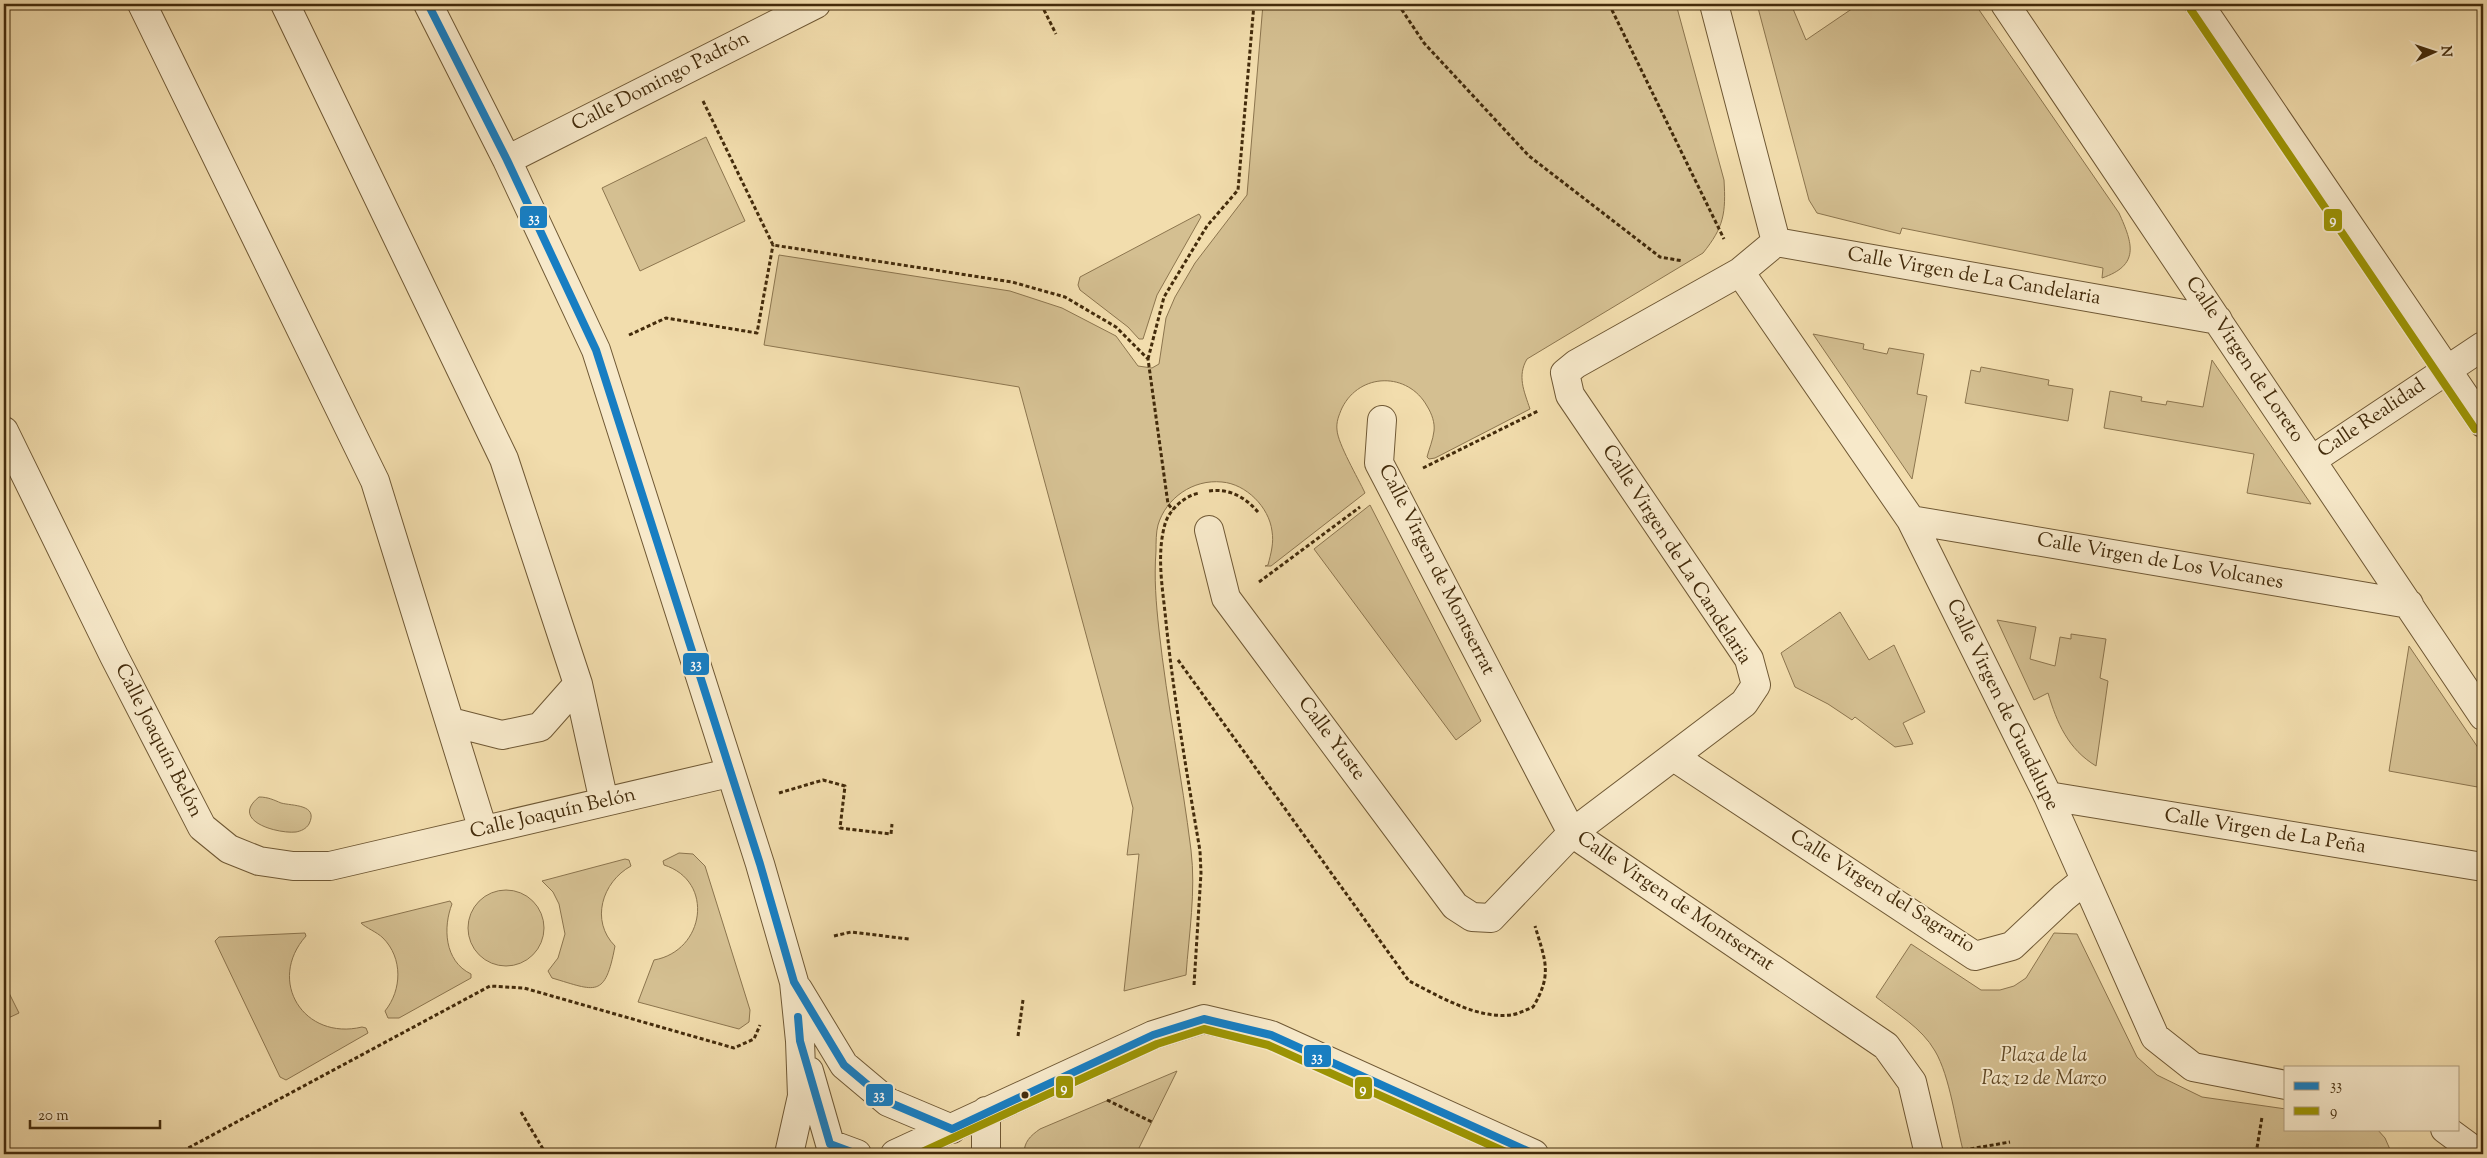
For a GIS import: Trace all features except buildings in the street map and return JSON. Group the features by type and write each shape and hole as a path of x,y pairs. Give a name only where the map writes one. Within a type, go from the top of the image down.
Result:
{"street":[{"path":"142,4 375,481 483,830"},
{"path":"285,4 504,459 578,684 604,802"},
{"path":"428,4 507,160 596,350 729,773 760,864 794,982 800,1041 802,1096 789,1154"},
{"name":"Calle Domingo Padrón","path":"507,160 816,4"},
{"path":"1714,4 1776,242"},
{"name":"Calle Virgen de Loreto","path":"2005,4 2483,716"},
{"path":"2199,4 2483,424"},
{"name":"Calle Virgen de La Candelaria","path":"1491,918 1572,833 1744,703 1756,684 1748,659 1570,395 1565,373 1576,364 1740,272 1776,242 2218,320"},
{"name":"Calle Virgen de Guadalupe","path":"1740,272 1911,520 2048,796 2155,1037 2193,1067 2284,1085"},
{"name":"Calle Realidad","path":"2312,460 2483,346"},
{"name":"Calle Virgen de Montserrat","path":"1382,420 1379,463 1389,485 1572,833 1886,1046 1912,1082 1929,1154"},
{"name":"Calle Joaquín Belón","path":"4,431 114,656 202,827 229,849 259,861 294,866 330,866 729,773"},
{"name":"Calle Virgen de Los Volcanes","path":"1911,520 2409,604"},
{"name":"Calle Yuste","path":"1209,530 1226,598 1230,604 1455,906 1472,917 1491,918"},
{"path":"450,722 502,735 540,727 578,684"},
{"name":"Calle Virgen del Sagrario","path":"1674,757 1975,956 2012,946 2085,880"},
{"name":"Calle Virgen de La Peña","path":"2048,796 2483,867"},
{"path":"794,982 844,1065 888,1102 952,1129"},
{"path":"895,1154 1153,1035 1204,1019 1271,1035 1534,1154"},
{"path":"800,1041 830,1144 857,1154"},
{"path":"986,1111 986,1154"},
{"path":"2446,1130 2478,1154"}],"path":[{"path":"1041,4 1056,34"},
{"path":"1173,510 1168,504 1148,359 1164,297 1207,226 1238,190 1254,4"},
{"path":"1398,4 1424,43 1529,156 1660,257 1740,272"},
{"path":"1609,4 1740,272"},
{"path":"596,350 666,318 756,333 773,245 688,69"},
{"path":"773,245 1012,282 1065,297 1116,327 1148,359"},
{"path":"1230,604 1389,485 1570,395"},
{"path":"1191,1023 1201,873 1200,851 1174,703 1161,566 1161,542 1166,522 1173,510 1195,493 1213,490 1233,493 1248,500 1258,512"},
{"path":"1178,660 1409,981 1454,1003 1484,1013 1511,1015 1533,1007 1543,990 1547,964 1533,919"},
{"path":"779,793 823,780 845,786 840,828 891,834 892,824"},
{"path":"834,936 851,932 909,939"},
{"path":"177,1154 490,986 524,988 734,1048 754,1039 761,1023"},
{"path":"1018,1036 1023,1000"},
{"path":"1107,1100 1152,1122"},
{"path":"521,1112 546,1154"},
{"path":"1963,1150 2010,1142"},
{"path":"663,1150 665,1154"}],"green space":[{"path":"1263,4 1676,4 1724,180 1724,211 1715,235 1703,253 1527,359 1522,371 1522,378 1530,409 1435,458 1429,459 1427,457 1434,431 1433,418 1419,395 1397,382 1384,381 1360,388 1350,396 1342,408 1337,427 1341,444 1365,493 1271,566 1265,566 1268,565 1272,544 1273,535 1270,522 1255,498 1240,487 1222,482 1201,484 1182,492 1167,506 1158,525 1155,571 1162,658 1191,850 1193,881 1186,975 1124,991 1139,854 1127,855 1133,808 1019,387 764,345 779,255 1010,291 1062,308 1116,336 1138,366 1152,368 1159,364 1166,318 1175,297 1195,263 1247,195"},
{"path":"1757,4 1791,4 1806,40 1859,4 1975,4 2119,213 2130,244 2128,260 2123,267 2102,278 2103,268 1902,228 1900,234 1817,213 1809,200"},
{"path":"706,137 745,221 640,271 602,188"},
{"path":"1199,214 1201,217 1157,295 1143,339 1139,339 1128,327 1080,290 1078,285 1080,277"},
{"path":"1813,334 1864,344 1863,349 1887,354 1889,348 1924,354 1917,394 1927,396 1912,479"},
{"path":"2212,360 2311,504 2247,493 2254,454 2104,428 2110,391 2142,397 2141,401 2166,405 2167,401 2203,407"},
{"path":"1981,367 2049,380 2048,385 2073,389 2068,421 1965,403 1971,370 1980,372"},
{"path":"1370,505 1481,721 1456,740 1314,549"},
{"path":"1840,612 1869,660 1894,645 1925,712 1903,723 1913,744 1895,747 1855,717 1852,720 1828,704 1795,687 1781,653"},
{"path":"1997,620 2036,627 2030,659 2055,666 2060,637 2071,639 2071,634 2106,639 2100,678 2108,681 2096,766 2078,752 2065,734 2055,715 2048,693 2034,700"},
{"path":"2409,646 2483,755 2483,788 2389,771"},
{"path":"259,797 307,809 311,817 309,824 302,830 288,832 278,831 260,824 253,819 250,813 251,805"},
{"path":"679,853 693,854 705,866 750,1010 749,1022 739,1029 638,1002 654,960 671,954 684,944 693,930 697,915 697,900 691,885 680,873 664,865 663,861"},
{"path":"625,859 629,860 631,866 613,882 607,892 601,914 607,936 615,946 607,975 602,983 596,987 589,988 552,978 548,971 558,958 565,934 559,904 553,892 542,881"},
{"path":"499,890 513,890 527,896 538,907 544,921 541,943 533,955 513,966 499,966 485,960 474,949 468,935 468,921 474,907 485,896"},
{"path":"450,901 452,904 447,923 448,943 455,961 471,974 471,978 399,1018 388,1018 385,1011 395,994 398,974 397,964 390,946 383,938 361,923"},
{"path":"305,933 306,936 295,953 290,971 291,988 297,1004 308,1016 323,1025 341,1029 362,1027 366,1028 368,1033 286,1080 280,1077 215,941 219,937"},
{"name":"Plaza de la Paz 12 de Marzo","path":"2054,933 2077,934 2137,1057 2157,1075 2202,1097 2284,1109 2284,1130 2378,1130 2385,1138 2392,1154 1964,1154 1949,1087 1935,1051 1916,1028 1876,997 1911,944 1981,990 2000,990 2014,986 2026,978"},
{"path":"4,983 19,1013 4,1020"},
{"path":"1177,1071 1136,1154 1024,1154 1028,1140 1040,1129"}],"transit line":[{"name":"33","path":"428,4 507,160 596,350 760,864 794,982 844,1065 888,1102 952,1129 1153,1035 1204,1019 1271,1035 1534,1154"},
{"name":"9","path":"2191,10 2475,429"},
{"name":"33","path":"798,1017 800,1041 830,1144 857,1154"},
{"name":"9","path":"918,1154 1157,1044 1204,1029 1268,1045 1510,1154"}]}
